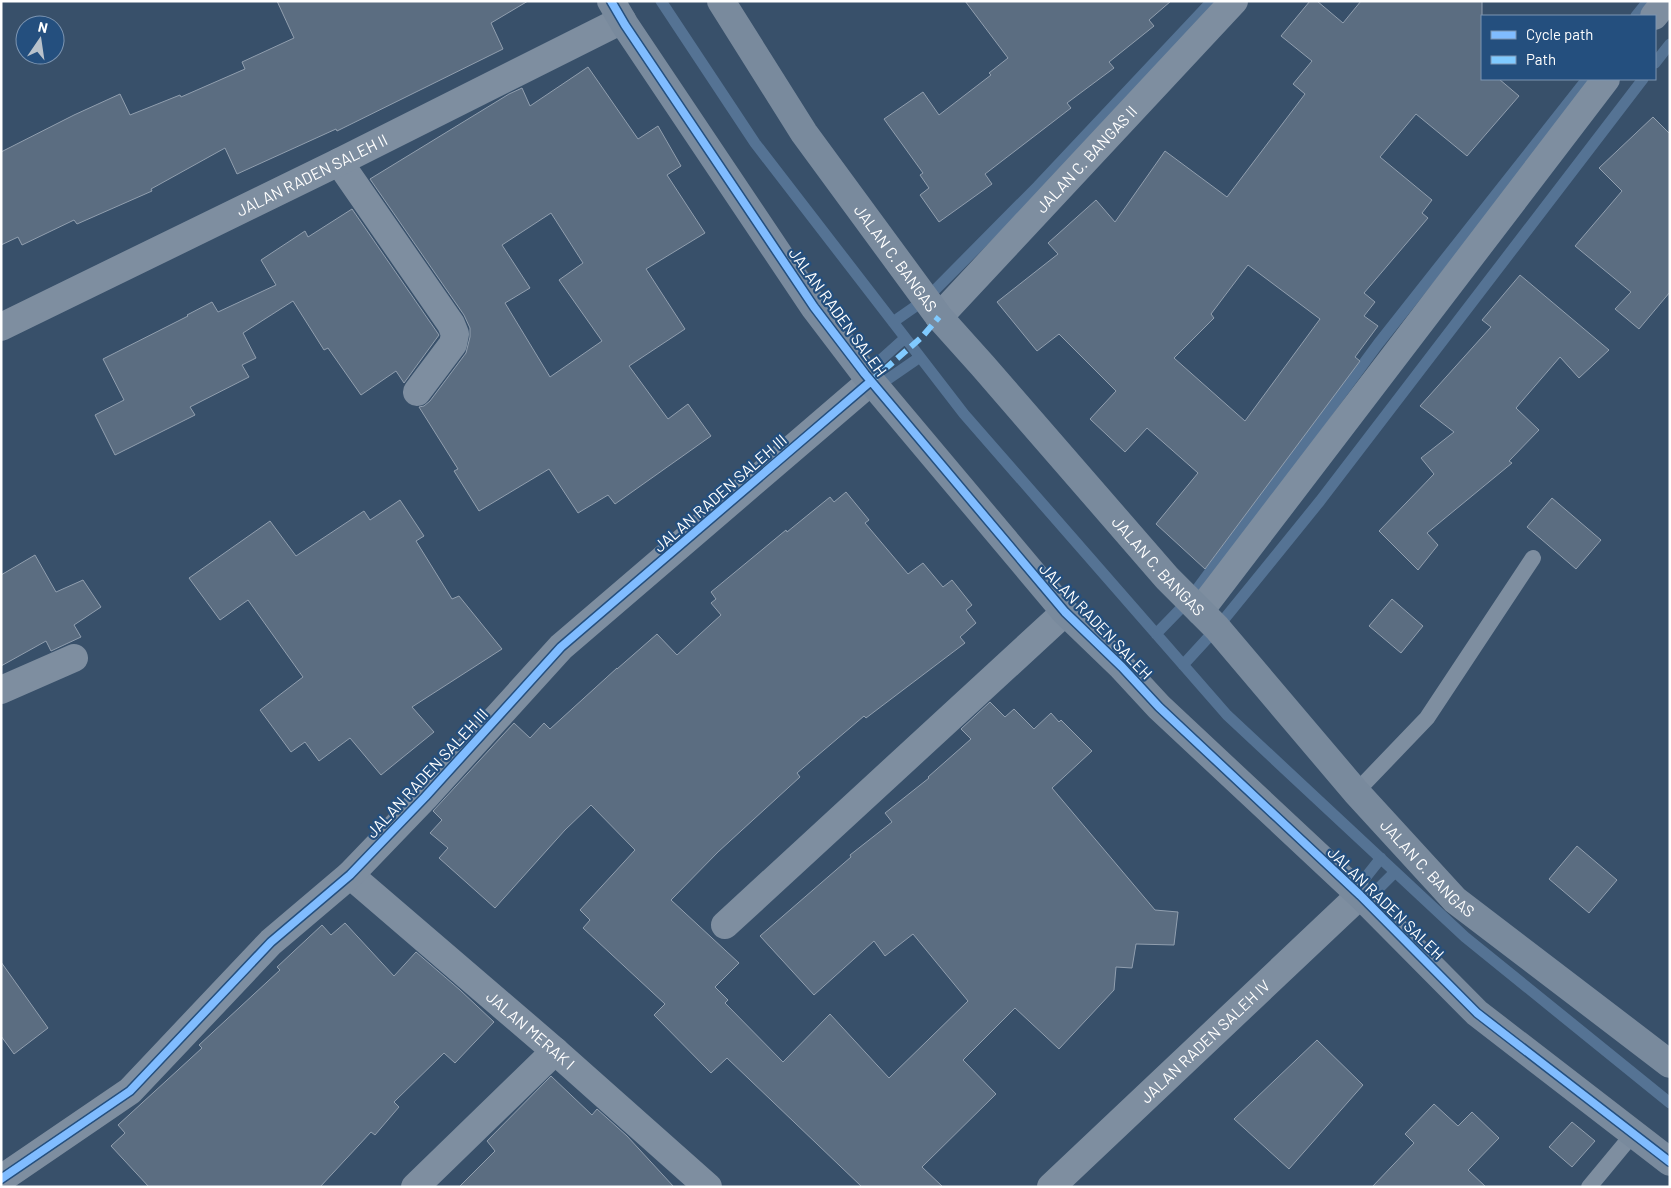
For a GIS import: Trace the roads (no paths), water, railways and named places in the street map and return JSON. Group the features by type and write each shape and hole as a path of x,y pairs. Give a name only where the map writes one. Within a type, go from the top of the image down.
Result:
{"street":[{"name":"JALAN C. BANGAS","path":"721,1 804,133 939,318 1167,578 1217,628 1356,792 1455,900 1670,1064"},
{"name":"JALAN C. BANGAS II","path":"939,318 1234,1"},
{"name":"JALAN RADEN SALEH II","path":"1,327 338,162 616,11"},
{"name":"JALAN RADEN SALEH","path":"616,11 814,307 870,382 1065,612 1122,667 1159,707 1360,895 1477,1013 1670,1162"},
{"path":"1200,612 1605,80"},
{"path":"338,162 451,324 455,334 453,344 417,392"},
{"name":"JALAN RADEN SALEH III","path":"1,1179 130,1091 271,942 350,875 425,797 561,647 870,382"},
{"path":"725,926 1065,612"},
{"path":"1,690 74,658"},
{"name":"JALAN MERAK I","path":"350,875 555,1051 708,1187"},
{"name":"JALAN RADEN SALEH IV","path":"1051,1187 1360,895"},
{"path":"415,1187 555,1051"}],"lane":[{"path":"1356,792 1428,718 1533,558"},
{"path":"1590,1187 1633,1134"}],"waterway":[{"path":"661,1 755,143 964,414 1227,715 1465,937 1670,1103"},
{"path":"893,322 926,299 1038,186 1212,1"},
{"path":"1637,15 1648,1"},
{"path":"1656,62 1670,44"},
{"path":"1156,634 1189,600 1378,344 1586,80"},
{"path":"1183,665 1217,628 1320,501 1642,80"},
{"path":"865,374 905,338"},
{"path":"875,388 920,357"},
{"path":"1354,892 1381,858"},
{"path":"1365,902 1395,872"}]}
